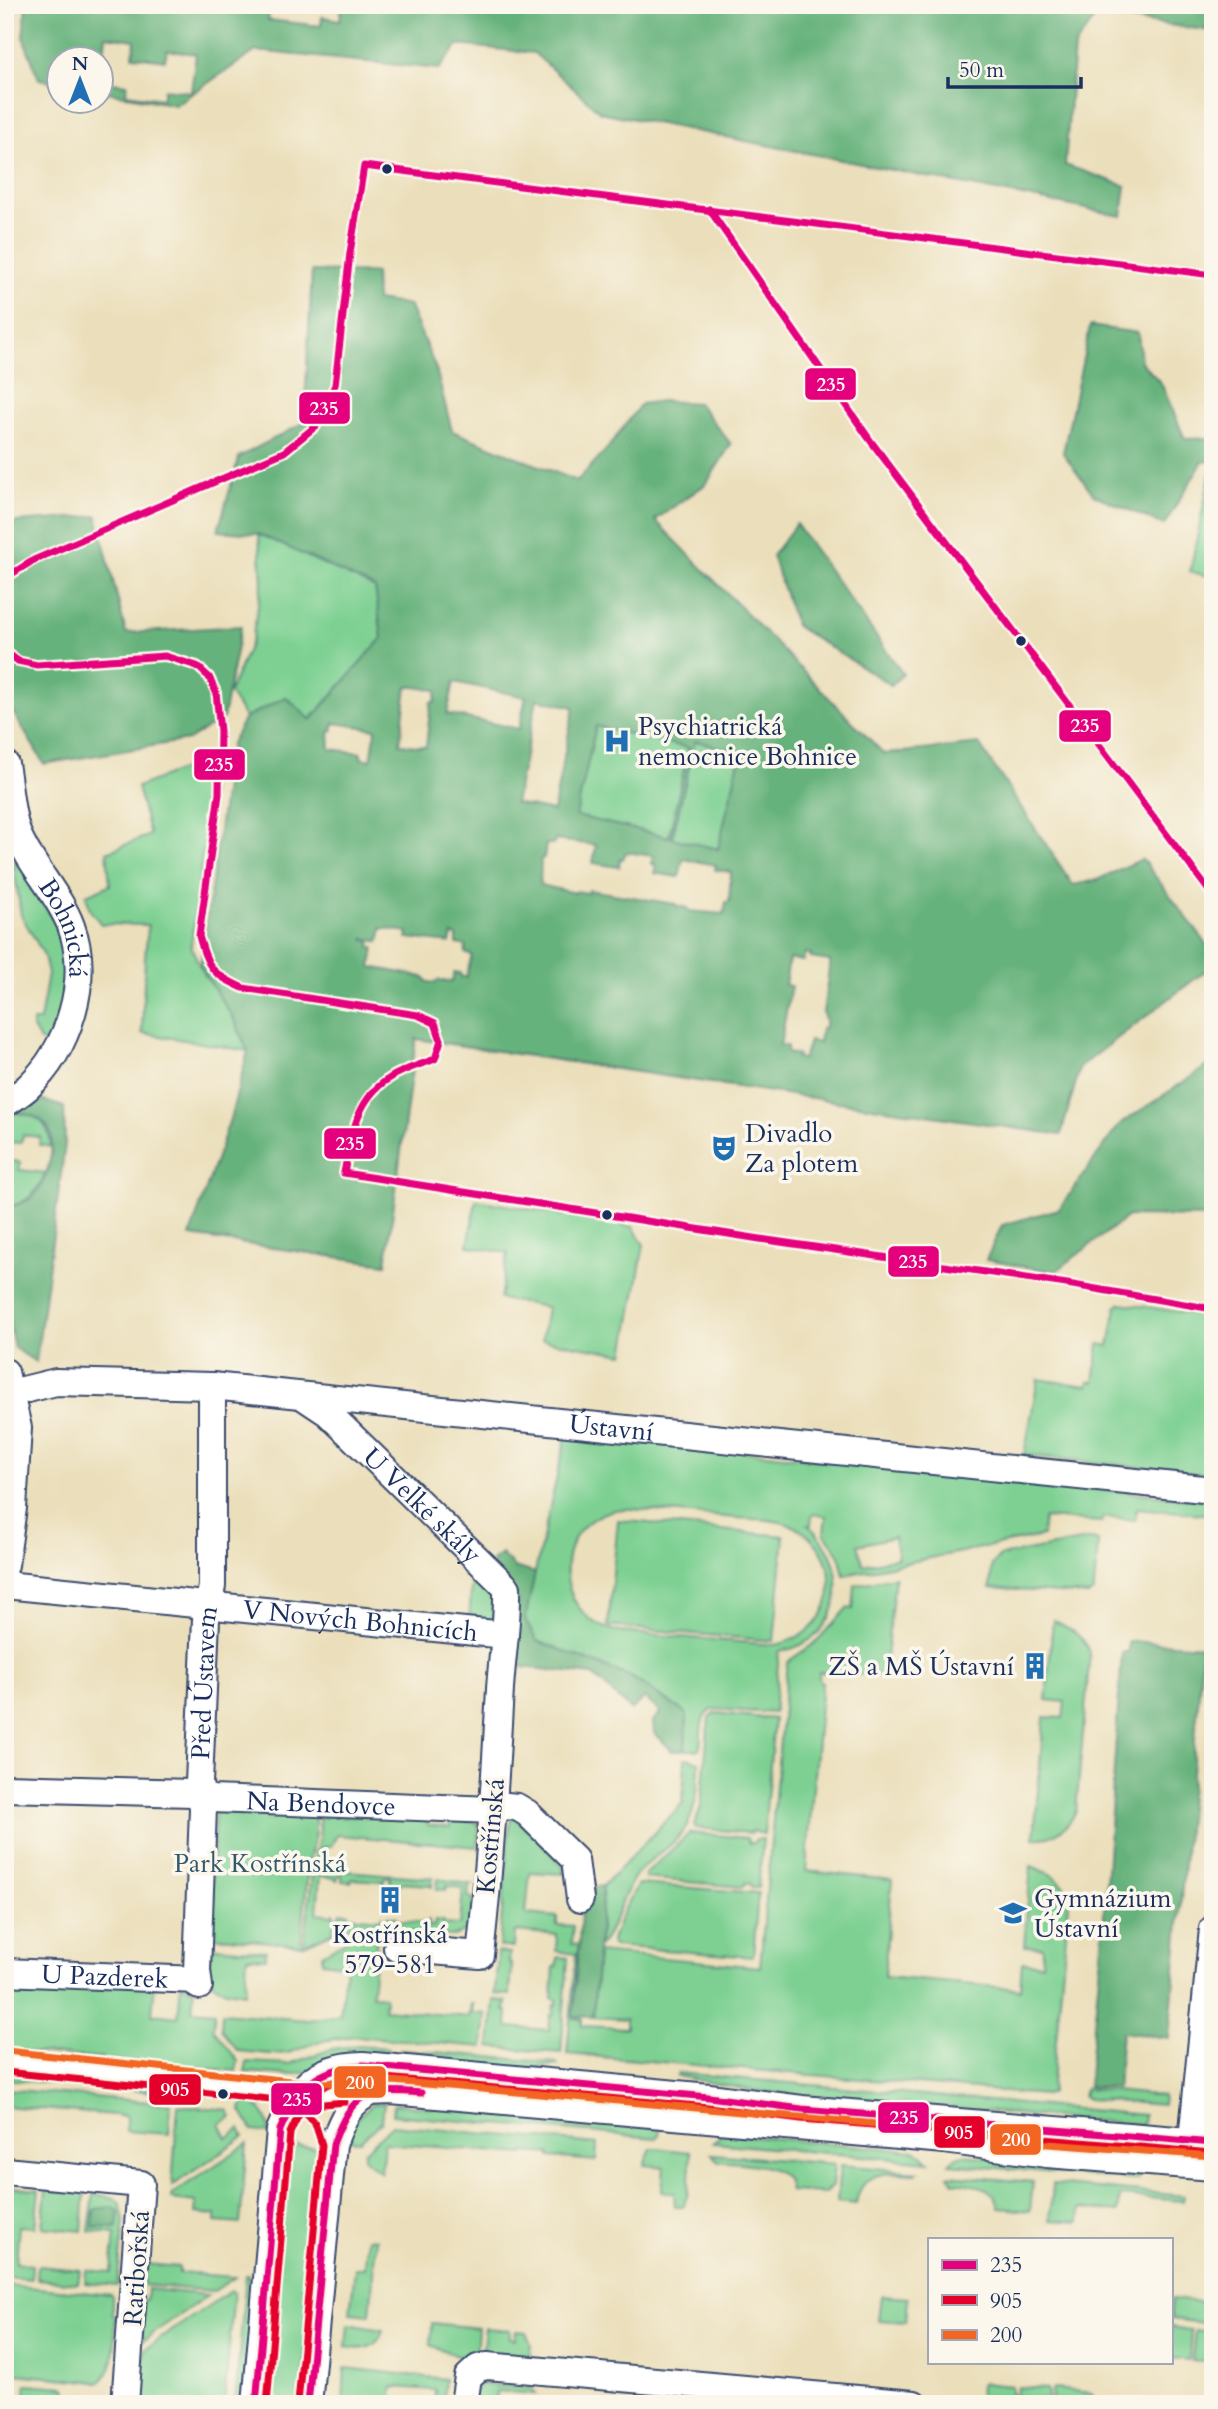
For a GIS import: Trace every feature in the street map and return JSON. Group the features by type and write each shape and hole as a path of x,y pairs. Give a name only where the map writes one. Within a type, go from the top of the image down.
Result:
{"street":[{"name":"Bohnická","path":"5,764 11,833 70,925 79,956 78,990 67,1028 49,1061 27,1087 5,1104"},
{"name":"Ústavní","path":"8,1382 212,1386 1213,1490"},
{"path":"5,1565 13,1508 18,1429 8,1382"},
{"name":"Před Ústavem","path":"198,1983 203,1808 200,1795 206,1619 212,1586 212,1386"},
{"name":"U Velké skály","path":"299,1395 328,1413 508,1588 505,1635"},
{"name":"V Nových Bohnicích","path":"5,1585 505,1635"},
{"name":"Kostřínská","path":"397,1948 480,1955 494,1810 505,1635"},
{"name":"Na Bendovce","path":"5,1788 192,1793 212,1799 494,1810 507,1806 517,1807 527,1812 575,1860 580,1899"},
{"path":"1202,2154 1213,1928"},
{"name":"U Pazderek","path":"5,1972 198,1983"},
{"path":"5,2061 249,2088 323,2094 391,2091 957,2141 1047,2154 1202,2154"},
{"path":"256,2404 280,2130 299,2092 322,2073 335,2068 363,2065 709,2097 1202,2154"},
{"path":"249,2088 268,2108 280,2130"},
{"path":"308,2404 333,2144 343,2117 351,2105 372,2091"},
{"path":"299,2092 324,2117 333,2144"},
{"name":"Ratibořská","path":"5,2171 141,2184 125,2404"},
{"path":"464,2404 468,2377 478,2368 487,2367 914,2404"}],"green space":[{"path":"26,5 252,5 252,8 269,10 268,20 321,26 322,17 340,20 342,5 1213,5 1213,31 1097,15 1074,47 1065,165 1126,186 1122,216 600,112 534,53 458,45 439,69 256,51 175,105 116,94 116,83 127,84 126,94 162,99 164,89 191,92 196,54 167,50 165,60 133,56 135,40 106,36 105,46 46,46 46,80 39,79 23,37"},
{"path":"312,271 375,273 376,300 409,305 436,369 452,431 577,481 607,449 641,404 662,401 698,403 731,444 706,484 655,520 884,754 979,744 1073,885 1097,880 1142,859 1213,952 1213,965 1080,1067 1061,1135 416,1039 386,1264 190,1236 231,1116 248,1051 235,1021 200,967 231,743 245,718 286,697 311,720 382,638 375,588 259,534 218,531 239,457 304,423","holes":["454,682 526,697 519,729 447,714","407,686 437,690 435,702 431,702 426,747 400,744","537,699 574,707 553,811 515,803","334,723 376,729 371,760 361,758 361,753 330,749 329,732 332,731","596,726 689,748 669,837 576,816","695,741 741,752 718,849 672,838","555,840 596,845 593,863 619,867 620,859 623,859 626,852 653,856 652,864 656,865 654,873 679,877 683,859 716,865 715,870 731,872 729,902 726,902 724,914 689,911 688,908 676,904 589,890 588,893 575,893 540,885 541,858 544,858 546,844 554,844","382,928 408,932 407,938 450,943 452,935 457,936 457,944 466,946 465,953 472,955 466,977 454,972 452,982 439,980 435,983 428,982 423,977 371,967 374,948 370,947 371,941 364,940 379,942","805,953 811,954 810,958 830,961 823,1013 825,1027 821,1029 819,1043 809,1041 803,1059 787,1053 787,1046 780,1045 791,986 785,985 789,959 803,961"]},
{"path":"1090,326 1138,333 1141,362 1161,383 1185,439 1213,438 1213,462 1203,461 1164,525 1094,495 1063,453"},
{"path":"1213,465 1213,577 1190,572"},
{"path":"97,516 126,633 241,626 223,718 188,740 44,764 5,699 5,523"},
{"path":"796,524 903,674 891,685 796,626 772,556"},
{"path":"259,534 376,588 383,638 310,720 286,697 245,718 229,693 252,640 262,583"},
{"path":"596,726 689,748 669,837 575,816"},
{"path":"695,741 742,752 719,849 672,839"},
{"path":"196,764 206,774 211,787 191,946 200,967 235,1021 248,1051 142,1033 148,925 101,924 90,910 86,895 110,885 107,852 150,835 137,787"},
{"path":"5,855 26,872 64,940 67,995 47,1043 40,1041 33,1028 33,1021 40,1021 48,974 44,955 21,915 14,867 5,867"},
{"path":"1213,1062 1213,1217 1128,1216 1055,1272 986,1260 1002,1225 1059,1209 1119,1125"},
{"path":"32,1097 64,1107 65,1144 36,1362 14,1348 5,1300 5,1207 25,1201 37,1192 46,1174 51,1152 50,1132 42,1121 34,1116 10,1112"},
{"path":"10,1112 40,1120 47,1130 51,1147 39,1145 40,1137 23,1135 21,1143 5,1142 5,1115"},
{"path":"9,1161 20,1162 19,1170 46,1173 31,1196 20,1203 5,1207 5,1167 9,1167"},
{"path":"476,1200 633,1227 644,1245 624,1354 542,1340 547,1307 500,1299 508,1253 468,1246"},
{"path":"1121,1303 1213,1317 1213,1475 1024,1455 1038,1379 1088,1386 1089,1381 1094,1382 1099,1344 1109,1346 1116,1307"},
{"path":"567,1433 1213,1501 1213,1515 1137,1508 1135,1520 1103,1517 1102,1522 1044,1518 1042,1536 844,1575 839,1554 824,1533 826,1516 812,1514 811,1525 808,1525 823,1541 833,1560 837,1580 836,1599 829,1618 818,1633 801,1645 779,1652 774,1713 715,1709 710,1711 703,1719 700,1747 697,1750 685,1750 687,1714 631,1677 537,1641 524,1620","holes":["631,1509 771,1520 790,1525 810,1538 824,1557 830,1592 823,1612 807,1631 792,1640 775,1645 620,1632 595,1622 578,1606 569,1586 567,1564 573,1543 585,1525 605,1513","894,1537 898,1558 863,1565 858,1545"]},
{"path":"618,1520 784,1536 774,1641 608,1626"},
{"path":"1092,1539 1098,1541 1098,1544 1094,1587 1093,1592 1088,1595 990,1588 992,1565 1000,1556"},
{"path":"459,1548 495,1583 499,1623 469,1622 472,1577 451,1557"},
{"path":"501,1554 514,1567 535,1573 525,1620 537,1641 631,1677 687,1714 685,1750 672,1751 654,1732 653,1721 661,1713 645,1698 631,1710 593,1675 523,1667 515,1661 492,1561"},
{"path":"895,1577 884,1676 819,1672 819,1680 822,1682 806,1871 892,1880 884,1977 1020,1989 1022,1962 1042,1964 1043,1947 1024,1946 1031,1866 1057,1878 1065,1888 1069,1903 1051,2093 1045,2095 567,2054 576,1954 556,1951 557,1935 515,1931 514,1947 499,1947 510,1820 515,1817 563,1865 563,1874 530,1872 526,1914 557,1917 557,1925 573,1926 571,1944 579,1945 573,2018 582,2019 582,2026 626,2028 626,2019 593,2017 598,1952 760,1967 787,1662 815,1643 847,1608 853,1609 855,1585"},
{"path":"1053,1620 1080,1637 1090,1653 1076,1811 1069,1823 1059,1832 1034,1838 1044,1717 1063,1718 1065,1702 1046,1700"},
{"path":"1129,1641 1203,1646 1169,2038 1122,2032 1117,2088 1088,2086 1102,1943 1122,1652 1128,1652"},
{"path":"715,1713 774,1719 764,1834 696,1828 694,1825 701,1807 709,1718"},
{"path":"687,1758 699,1762 695,1803 687,1826 675,1841 645,1865 633,1879 607,1935 599,1946 603,1886 683,1803"},
{"name":"Park Kostřínská","path":"215,1811 315,1815 301,1945 210,1936"},
{"path":"319,1815 428,1818 428,1825 450,1827 451,1819 477,1823 477,1847 337,1835 331,1846 322,1848 321,1869 433,1878 432,1888 431,1885 390,1885 390,1877 385,1877 383,1885 383,1881 342,1881 342,1875 338,1875 337,1881 336,1878 320,1876 317,1913 333,1915 334,1912 334,1916 339,1917 340,1912 349,1913 349,1916 380,1919 382,1916 382,1920 387,1920 387,1916 396,1917 396,1920 428,1923 429,1919 429,1926 434,1926 435,1920 444,1921 444,1924 460,1925 463,1888 447,1886 446,1890 437,1889 438,1879 475,1885 469,1885 468,1897 474,1899 468,1927 452,1936 334,1925 333,1932 304,1945 320,1832"},
{"path":"690,1833 747,1838 749,1843 763,1839 758,1888 752,1888 745,1883 742,1887 645,1878 645,1874"},
{"path":"638,1884 758,1893 753,1957 613,1946 611,1943 620,1918"},
{"path":"603,1886 593,2017 573,2016 582,1902 594,1887"},
{"path":"354,1936 377,1937 372,1995 385,1996 384,2009 469,2017 473,2004 472,2013 486,2014 483,2047 355,2036 321,2041 288,2053 238,2051 221,2029 222,2013 308,2020 340,2015 346,1965 322,1962 322,1954"},
{"path":"210,1948 266,1951 266,1958 247,1957 245,1993 223,1989 212,1982 209,1960"},
{"path":"498,1952 510,1953 510,1995 495,1994"},
{"path":"558,1957 568,1958 561,2053 490,2047 494,2000 506,2001 507,2027 549,2030 550,2015 553,2015 554,2005 557,2005 557,2000 552,1998 554,1967 557,1967"},
{"path":"5,1976 155,1982 152,2014 178,2017 181,1983 194,1992 192,2010 215,2012 213,2028 238,2061 236,2071 5,2050"},
{"path":"354,2046 388,2048 387,2058 289,2075 245,2072 247,2062 289,2064 332,2049"},
{"path":"400,2049 558,2065 518,2070 399,2059"},
{"path":"5,2071 101,2079 166,2093 5,2079"},
{"path":"678,2073 1144,2115 1143,2125 754,2091 677,2076"},
{"path":"1085,2088 1163,2096 1162,2105 1086,2099 1083,2096"},
{"path":"5,2089 171,2104 169,2134 126,2131 126,2116 5,2106"},
{"path":"243,2100 262,2112 268,2121 270,2133 253,2131 241,2111"},
{"path":"384,2103 382,2121 360,2141 343,2140 345,2129 372,2104"},
{"path":"394,2104 660,2128 656,2138 393,2115"},
{"path":"178,2105 228,2110 232,2117 220,2124 227,2138 240,2129 244,2136 172,2186"},
{"path":"392,2125 597,2144 596,2161 550,2157 550,2154 384,2143 381,2173 364,2159 364,2152"},
{"path":"721,2135 915,2151 929,2162 713,2143"},
{"path":"247,2144 240,2224 216,2222 216,2215 195,2213 196,2202 171,2199 172,2194"},
{"path":"287,2145 324,2149 301,2404 265,2404"},
{"path":"651,2148 691,2152 688,2193 683,2207 675,2207 674,2193 662,2191 664,2167 644,2165"},
{"path":"712,2154 834,2164 832,2186 825,2193 790,2191 788,2181 773,2169 718,2161"},
{"path":"963,2155 1140,2170 1137,2180 949,2164"},
{"path":"840,2165 918,2172 886,2173 870,2179 864,2184 856,2204 837,2202"},
{"path":"948,2175 1033,2182 1030,2211 999,2208 997,2200 988,2190 953,2182"},
{"path":"1053,2184 1184,2196 1183,2201 1120,2196 1118,2212 1080,2208 1079,2222 1050,2220"},
{"path":"5,2186 39,2190 35,2227 19,2226 16,2263 32,2265 31,2279 5,2277"},
{"path":"46,2190 85,2193 82,2231 42,2227"},
{"path":"94,2194 114,2198 120,2203 124,2221 117,2286 85,2283 86,2270 111,2272 115,2234 89,2231"},
{"path":"113,2207 119,2212 117,2228 93,2227 96,2209"},
{"path":"367,2238 376,2239 370,2315 350,2313 355,2268 365,2268"},
{"path":"145,2264 179,2267 179,2273 235,2277 214,2291 143,2285"},
{"path":"38,2266 80,2270 78,2283 37,2279"},
{"path":"246,2275 249,2275 253,2316 246,2404 235,2404"},
{"path":"5,2285 112,2295 112,2315 116,2316 115,2343 112,2362 105,2377 99,2382 5,2373"},
{"path":"147,2289 208,2295 142,2341 140,2300 146,2300"},
{"path":"230,2291 234,2292 224,2404 140,2404 145,2349"},
{"path":"881,2296 908,2298 906,2322 878,2320"},
{"path":"1172,2299 1213,2303 1213,2324 1172,2319"},
{"path":"432,2323 478,2328 476,2359 457,2356 431,2345"},
{"path":"348,2324 383,2330 378,2341 369,2347 346,2347"},
{"path":"1172,2327 1191,2330 1189,2360 1172,2358"},
{"path":"485,2328 510,2330 510,2338 515,2339 516,2331 526,2332 531,2344 529,2360 482,2357"},
{"path":"1195,2330 1213,2332 1213,2362 1192,2360"},
{"path":"345,2368 445,2379 443,2404 434,2404 435,2390 393,2387 391,2404 343,2404"},
{"path":"982,2383 1011,2386 1011,2394 1016,2395 1017,2387 1046,2389 1047,2404 979,2397"},
{"path":"26,2384 65,2387 65,2400 25,2396"},
{"path":"479,2384 531,2388 536,2394 497,2391 496,2404 469,2404"},
{"path":"1054,2389 1092,2393 1094,2404 1051,2404"}],"transit line":[{"name":"235","path":"5,578 34,560 284,452 316,426 335,385 350,253 364,166 1213,275"},
{"name":"235","path":"709,209 870,440 1213,896"},
{"name":"235","path":"5,651 18,661 37,665 165,656 197,666 209,677 216,692 220,731 219,794 199,936 209,963 224,979 243,988 418,1015 435,1023 441,1040 435,1059 395,1075 369,1096 357,1120 344,1173 760,1239 1067,1284 1213,1309"},
{"name":"200","path":"6,2051 300,2082 392,2081 945,2130 1048,2144 1213,2156"},
{"name":"235","path":"256,2404 280,2130 294,2102 310,2083 320,2076 346,2067 363,2065 709,2097 802,2109 1213,2143"},
{"name":"905","path":"5,2072 298,2102 345,2102"},
{"name":"905","path":"267,2404 290,2133 309,2099 325,2085 336,2081 363,2076 708,2107 801,2119 1212,2153"},
{"name":"235","path":"308,2404 333,2144 348,2113 355,2103 364,2097 387,2092 421,2093"},
{"name":"905","path":"261,2099 294,2102 315,2123 322,2145 298,2403"}],"place":[{"name":"Psychiatrická nemocnice Bohnice","path":"617,741"},
{"name":"Divadlo Za plotem","path":"724,1148"},
{"name":"ZŠ a MŠ Ústavní","path":"1035,1666"},
{"name":"Kostřínská 579-581","path":"390,1900"},
{"name":"Gymnázium Ústavní","path":"1013,1913"}]}
